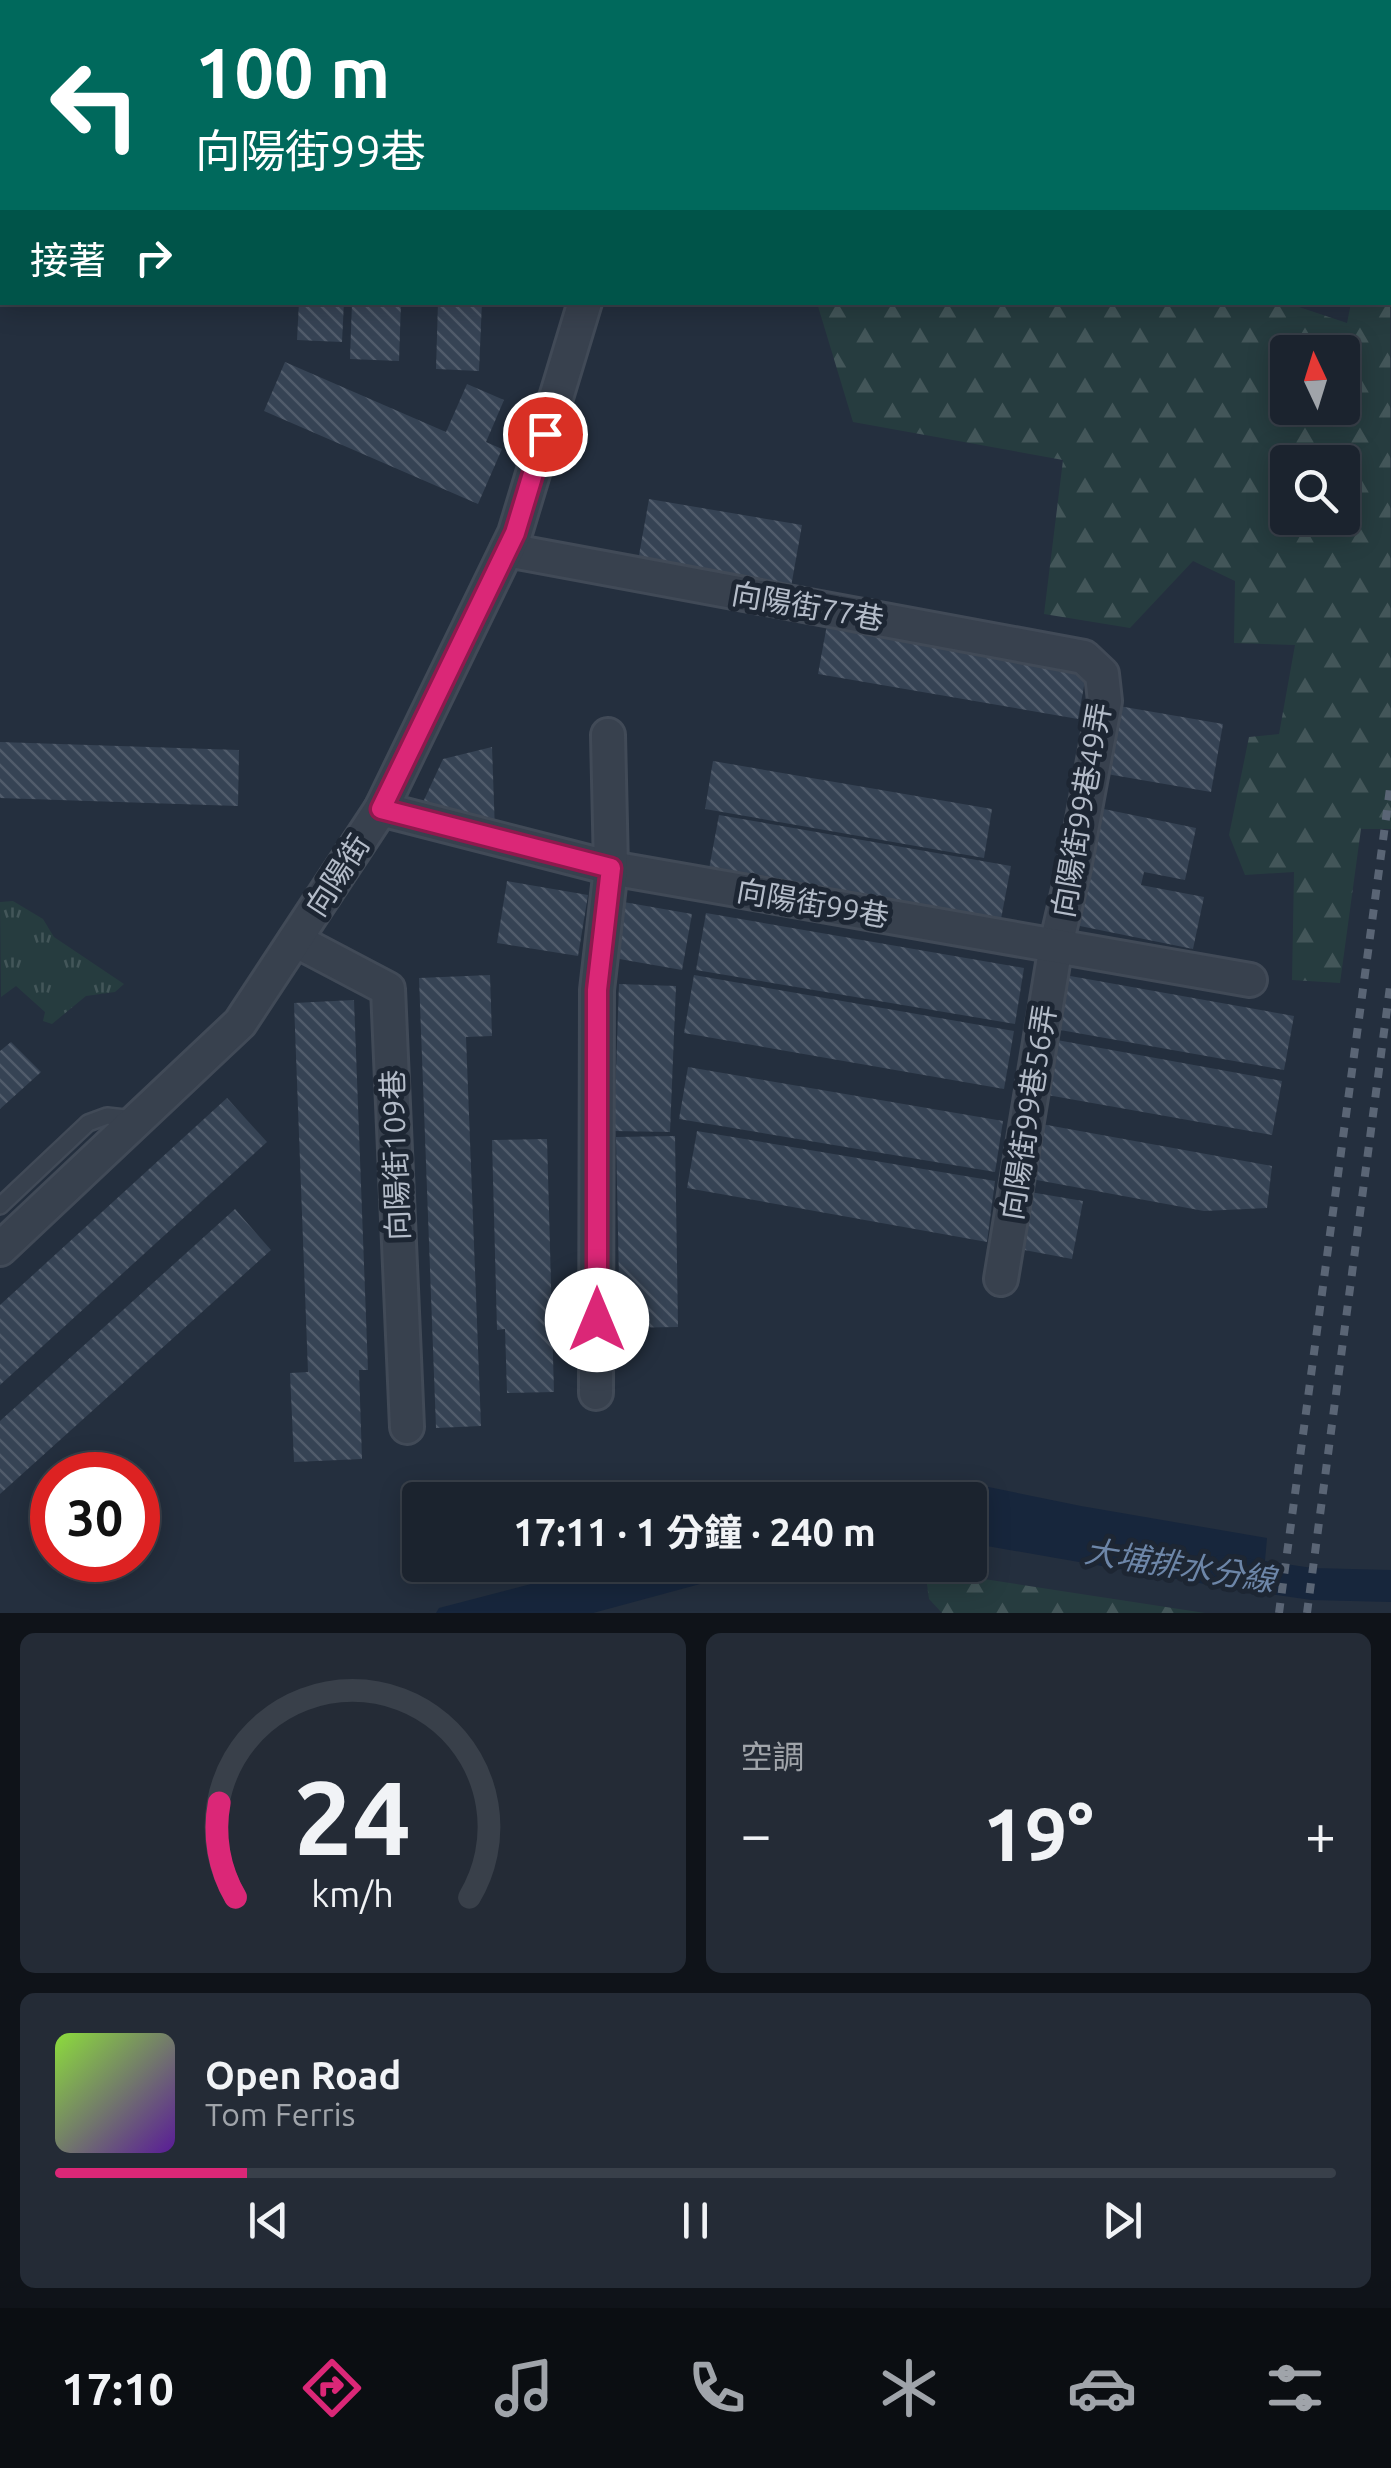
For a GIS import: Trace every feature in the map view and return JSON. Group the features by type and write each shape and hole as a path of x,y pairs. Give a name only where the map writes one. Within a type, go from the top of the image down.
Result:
{"street":[{"name":"向陽街","path":"0,1249 240,1022 381,809 515,533 584,305"},
{"name":"向陽街77巷","path":"507,550 1084,656 1102,674"},
{"name":"向陽街99巷49弄","path":"1056,945 1105,701 1102,674"},
{"path":"596,1393 597,990 611,868 608,735"},
{"name":"向陽街99巷","path":"381,809 611,868 1250,980"},
{"name":"向陽街109巷","path":"294,940 388,988 407,1426"},
{"name":"向陽街99巷56弄","path":"1001,1279 1056,945"}],"lane":[{"path":"0,1206 88,1124 107,1116 138,1119"}],"green space":[{"path":"818,305 1293,305 1347,323 1351,305 1390,305 1391,829 1361,829 1340,983 1292,980 1294,872 1245,875 1229,835 1249,737 1279,734 1295,645 1234,643 1235,581 1193,561 1130,628 1044,614 1063,460 853,422"},
{"path":"13,901 43,919 54,937 124,984 115,992 86,996 52,1024 43,1021 45,1012 16,986 1,997 0,902"},
{"path":"987,1580 1205,1613 942,1613 929,1599 927,1582"}],"water":[{"path":"987,1487 1267,1538 1262,1594 987,1546"},
{"path":"539,1582 707,1582 593,1613 436,1613 439,1608"}],"building":[{"path":"299,305 344,305 342,342 297,340"},
{"path":"352,305 401,305 399,361 350,359"},
{"path":"438,305 482,305 479,371 436,369"},
{"path":"285,362 446,432 467,384 504,400 486,442 502,449 478,504 264,411"},
{"path":"649,499 802,525 791,587 638,561"},
{"path":"828,619 1088,664 1078,719 818,674"},
{"path":"1113,705 1223,724 1211,792 1101,773"},
{"path":"0,742 239,750 238,806 0,798"},
{"path":"492,747 495,831 435,819 424,800 443,759"},
{"path":"713,761 992,809 984,858 705,809"},
{"path":"1094,807 1196,828 1185,880 1144,872 1141,885 1204,897 1193,949 1070,924"},
{"path":"719,815 1011,866 1001,919 709,869"},
{"path":"507,881 588,895 578,956 497,943"},
{"path":"618,901 692,914 682,970 608,957"},
{"path":"706,913 1024,968 1015,1024 696,970"},
{"path":"1059,974 1294,1016 1284,1070 1049,1028"},
{"path":"490,975 492,1036 466,1037 481,1426 436,1428 419,978"},
{"path":"694,975 1014,1031 1004,1089 684,1033"},
{"path":"619,984 676,986 670,1132 614,1131"},
{"path":"354,1000 368,1370 359,1370 362,1459 294,1462 290,1373 308,1372 294,1003"},
{"path":"1046,1038 1282,1081 1272,1135 1036,1093"},
{"path":"11,1042 41,1072 0,1109 0,1051"},
{"path":"688,1067 1003,1121 995,1172 679,1119"},
{"path":"227,1098 267,1142 0,1385 0,1305"},
{"path":"1036,1123 1272,1166 1267,1208 1204,1211 1026,1178"},
{"path":"697,1131 995,1181 987,1242 687,1188"},
{"path":"675,1136 678,1327 620,1328 616,1137"},
{"path":"547,1139 554,1392 507,1393 505,1329 497,1330 492,1140"},
{"path":"1030,1192 1083,1201 1072,1259 1019,1249"},
{"path":"235,1209 271,1250 47,1452 30,1452 30,1467 0,1494 0,1421"}],"waterway":[{"name":"大埔排水分線","path":"1222,1571 1312,1584 1391,1586"}],"railway":[{"path":"1279,1613 1391,781"},
{"path":"1307,1613 1391,979"}],"route":[{"path":"545,434 515,533 381,809 611,868 597,990 597,1320"}]}
